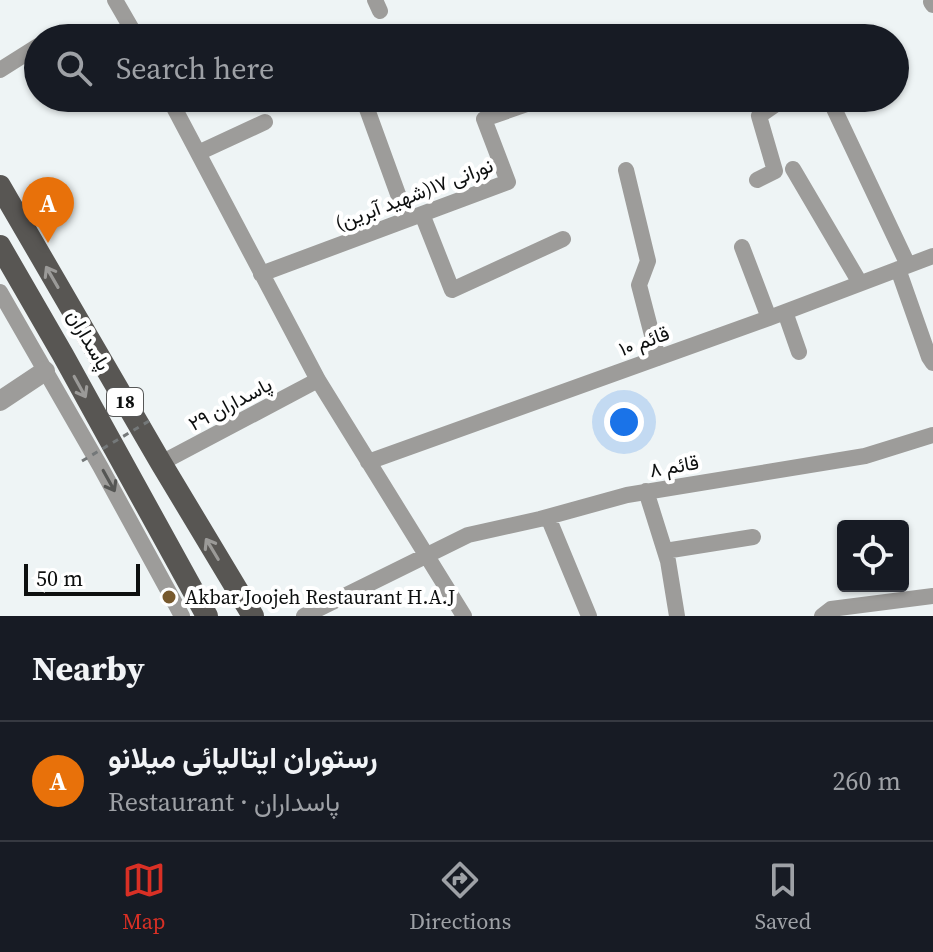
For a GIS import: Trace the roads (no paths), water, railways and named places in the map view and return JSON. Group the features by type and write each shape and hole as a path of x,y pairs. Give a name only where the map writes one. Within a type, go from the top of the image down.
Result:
{"main road":[{"name":"پاسداران","path":"0,186 253,616"},
{"name":"پاسداران","path":"0,246 207,616"}],"street":[{"path":"115,0 129,24"},
{"path":"0,70 24,55"},
{"path":"176,112 318,380 464,616"},
{"path":"369,112 414,217 452,290 563,239"},
{"name":"نورانی ۱۷(شهید آبرین)","path":"261,274 508,182 484,119 504,112"},
{"path":"757,180 775,171 759,116 765,112"},
{"path":"835,112 903,267 933,363"},
{"path":"198,153 265,122"},
{"path":"793,169 860,283"},
{"path":"626,170 648,261 639,285 658,358"},
{"path":"742,247 769,318"},
{"name":"قائم ۱۰","path":"368,462 933,256"},
{"path":"0,292 182,616"},
{"path":"785,312 799,352"},
{"path":"0,401 45,371"},
{"name":"پاسداران ۲۹","path":"161,463 318,380"},
{"name":"قائم ۸","path":"304,616 468,535 646,491 865,456 933,435"},
{"path":"646,491 665,551 677,616"},
{"path":"548,517 589,616"},
{"path":"665,551 753,537"},
{"path":"822,616 831,609 933,596"}],"place":[{"name":"رستوران ایتالیائی میلانو","path":"48,243"},
{"name":"Akbar Joojeh Restaurant H.A.J","path":"169,597"}]}
